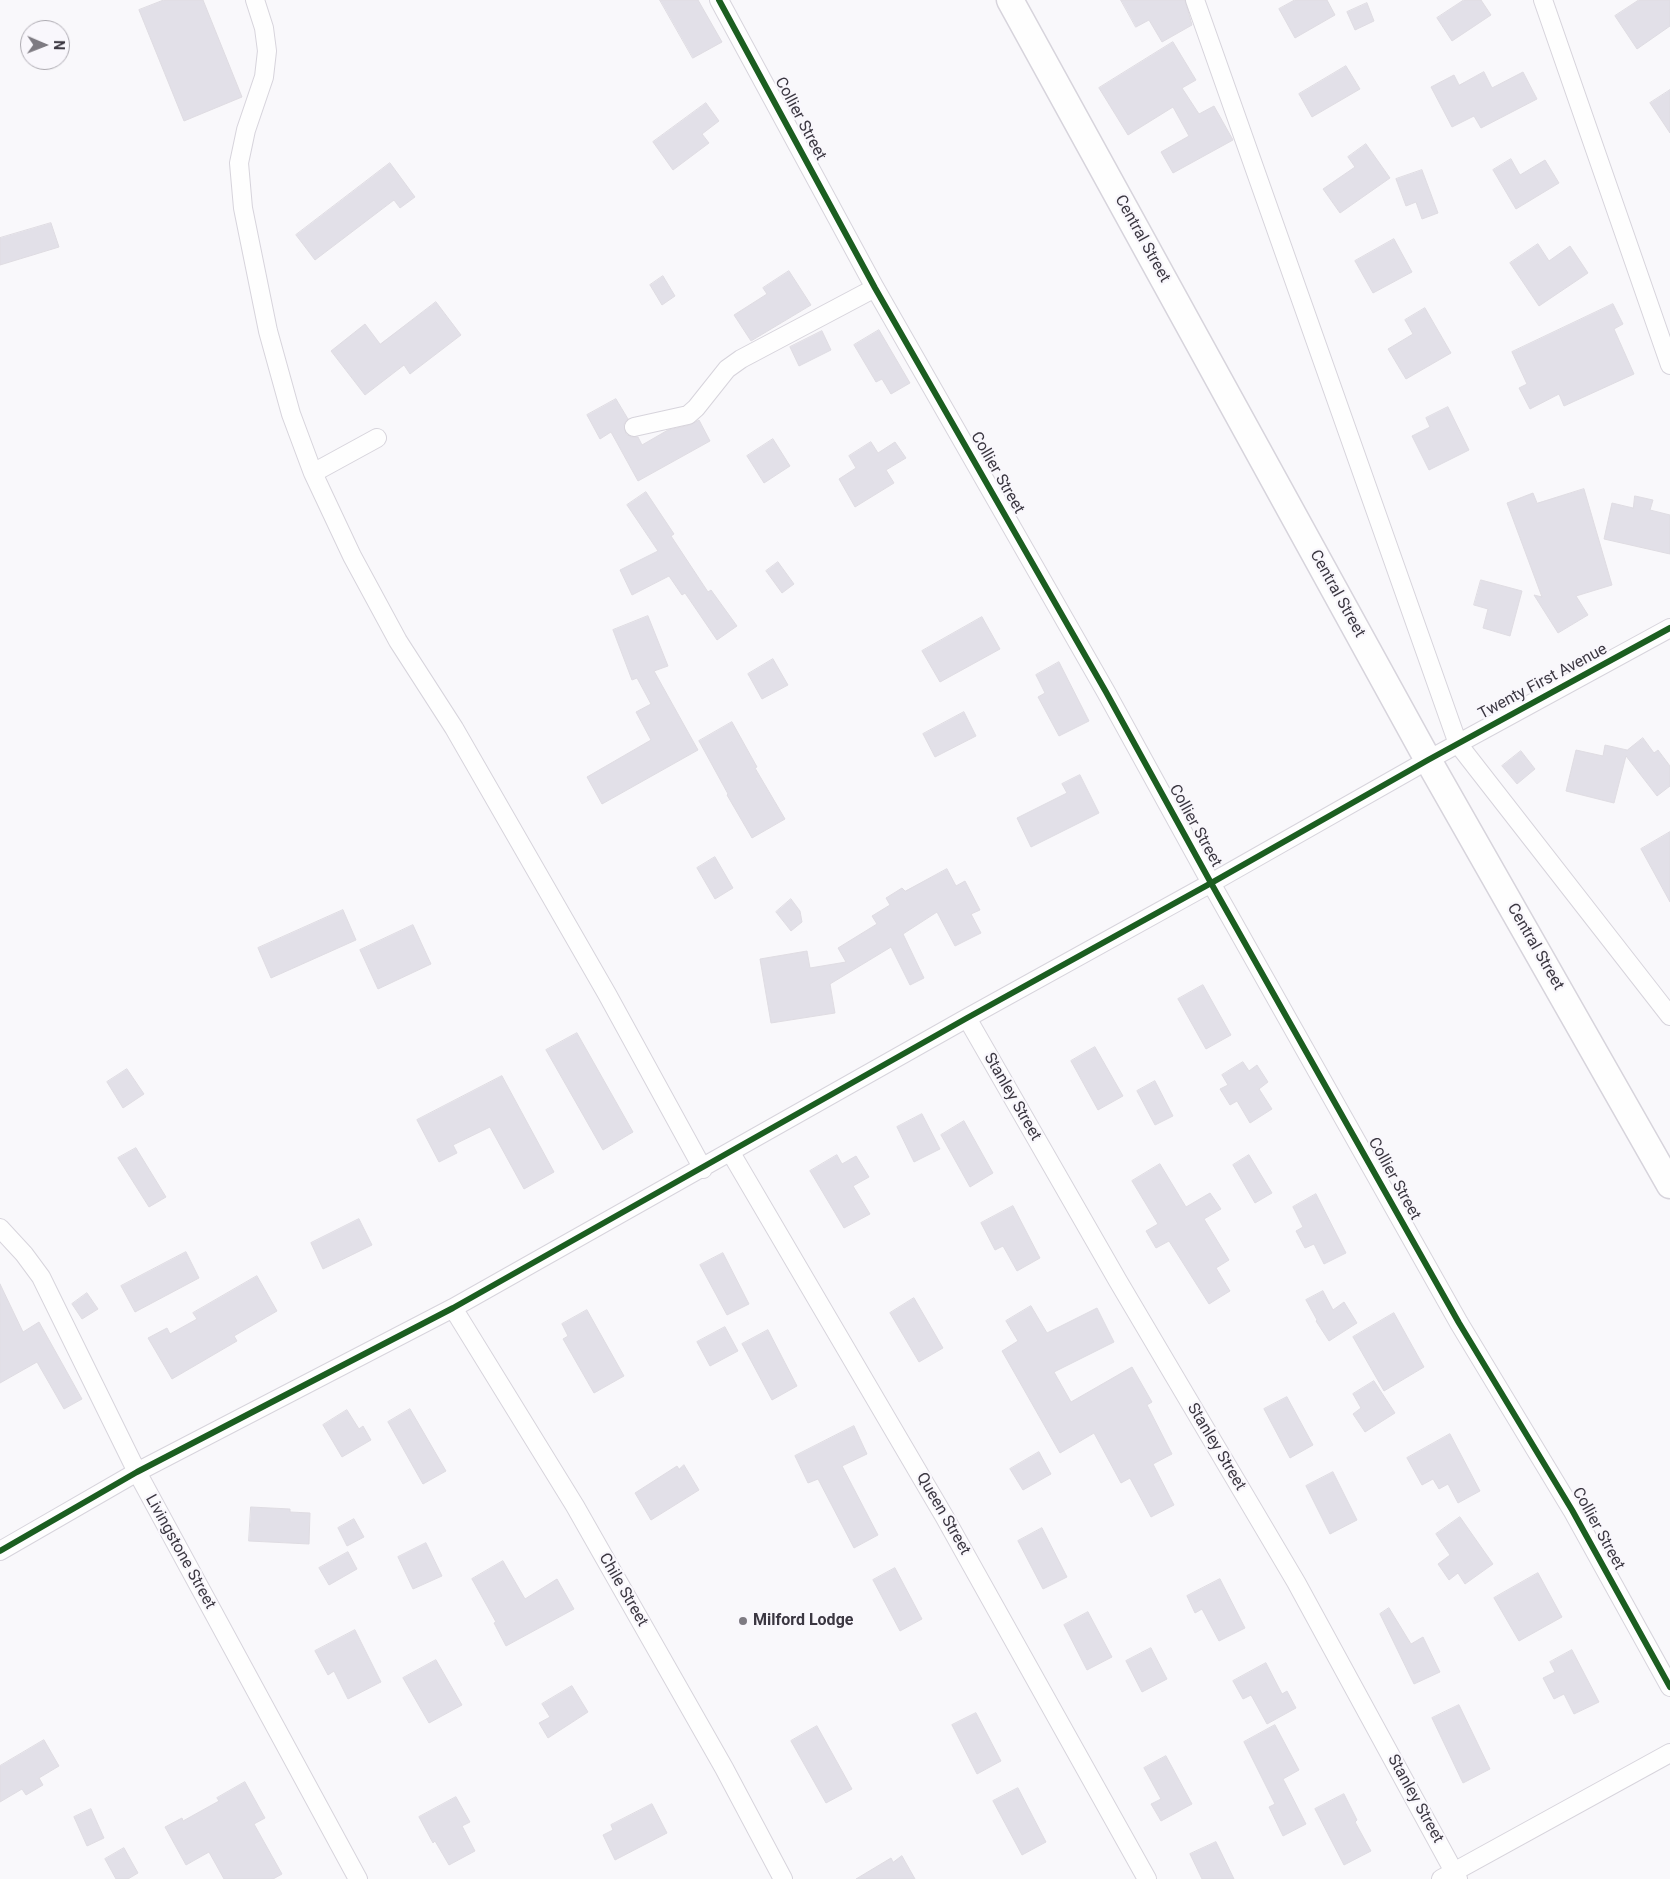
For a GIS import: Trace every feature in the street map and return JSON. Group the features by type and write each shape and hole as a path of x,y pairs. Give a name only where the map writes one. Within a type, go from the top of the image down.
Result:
{"main road":[{"name":"Central Street","path":"1010,0 1428,760 1670,1185"}],"street":[{"path":"255,0 264,28 267,51 264,77 246,130 239,162 243,208 268,331 291,414 313,473 352,556 398,641 454,728 607,994 703,1168"},
{"name":"Collier Street","path":"719,0 876,288 1106,692 1211,883 1459,1323 1572,1510 1670,1687"},
{"path":"1195,0 1458,744 1670,1016"},
{"path":"1543,0 1670,365"},
{"path":"634,428 688,415 696,408 727,369 741,359 876,288"},
{"path":"313,473 377,438"},
{"name":"Twenty First Avenue","path":"0,1551 137,1472 452,1308 732,1153 967,1018 1428,760 1670,628"},
{"name":"Stanley Street","path":"967,1018 1123,1289 1296,1582 1451,1877"},
{"name":"Queen Street","path":"732,1153 944,1516 1147,1879"},
{"name":"Livingstone Street","path":"0,1228 24,1254 40,1277 137,1472 358,1879"},
{"name":"Chile Street","path":"452,1308 575,1506 724,1768 782,1879"},
{"path":"1451,1877 1670,1753"}],"building":[{"path":"164,0 203,0 242,97 184,121 139,10"},
{"path":"660,0 698,0 722,42 693,58"},
{"path":"1121,0 1185,0 1192,25 1162,42 1149,20 1136,27"},
{"path":"1295,0 1327,0 1335,15 1295,38 1279,9"},
{"path":"1464,0 1481,0 1491,15 1452,41 1437,18"},
{"path":"1639,0 1670,0 1670,26 1637,49 1615,16"},
{"path":"1367,3 1374,21 1355,30 1347,12"},
{"path":"1173,42 1196,80 1182,88 1199,114 1214,106 1233,140 1173,173 1161,152 1189,136 1173,107 1128,135 1099,88"},
{"path":"1346,66 1360,89 1312,117 1299,94"},
{"path":"1484,72 1492,88 1523,72 1537,99 1481,128 1474,116 1452,127 1431,87 1454,75 1459,85"},
{"path":"1670,90 1670,133 1650,103"},
{"path":"706,103 719,121 702,134 709,143 673,170 653,142"},
{"path":"1366,144 1390,178 1340,213 1323,189 1355,167 1348,157"},
{"path":"1511,159 1520,175 1545,160 1559,183 1516,209 1493,170"},
{"path":"390,163 415,197 400,208 394,200 315,260 296,235"},
{"path":"1422,170 1438,213 1422,219 1416,202 1406,206 1396,179"},
{"path":"51,223 59,247 0,265 0,238"},
{"path":"1394,239 1412,272 1373,293 1355,261"},
{"path":"1538,244 1549,261 1570,246 1588,273 1539,306 1510,263"},
{"path":"789,271 811,305 751,341 734,315 767,294 763,288"},
{"path":"663,276 675,296 662,305 650,285"},
{"path":"436,302 461,335 410,374 404,365 365,395 331,351 365,324 380,344"},
{"path":"1613,304 1623,324 1614,329 1634,374 1564,406 1559,394 1530,409 1519,388 1527,384 1512,352"},
{"path":"1425,308 1451,353 1406,379 1388,349 1413,334 1405,320"},
{"path":"879,330 910,383 891,394 882,379 876,382 854,345"},
{"path":"822,331 831,350 799,366 790,347"},
{"path":"616,399 628,419 624,424 626,434 631,437 638,437 642,445 668,430 690,425 699,420 710,441 638,481 611,432 600,439 587,415"},
{"path":"1448,407 1469,450 1429,470 1412,436 1430,427 1426,418"},
{"path":"773,439 790,466 764,483 747,456"},
{"path":"871,442 878,453 895,442 906,458 886,470 894,483 855,507 839,479 856,468 849,456"},
{"path":"1584,489 1612,585 1576,596 1588,615 1558,633 1534,595 1542,597 1507,503 1533,493 1537,503"},
{"path":"646,492 674,534 671,536 708,592 711,590 737,626 717,640 685,593 682,595 669,576 632,595 620,570 658,551 627,505"},
{"path":"1635,496 1653,500 1650,510 1670,515 1670,554 1604,539 1612,503 1633,508"},
{"path":"778,562 794,584 782,593 766,571"},
{"path":"1481,580 1522,591 1510,636 1483,628 1488,609 1474,605"},
{"path":"648,616 668,666 654,671 698,750 602,804 587,777 651,740 636,712 651,704 637,678 632,680 613,630"},
{"path":"982,617 1000,649 940,682 922,651"},
{"path":"773,659 788,685 762,699 748,674"},
{"path":"1059,662 1089,721 1059,736 1038,697 1045,693 1036,675"},
{"path":"964,712 976,736 935,757 923,734"},
{"path":"732,722 757,767 755,768 785,819 752,838 699,741"},
{"path":"1643,738 1654,753 1658,750 1670,766 1670,786 1657,796 1626,756 1614,803 1566,791 1576,750 1603,756 1605,745 1627,750"},
{"path":"1521,751 1535,769 1517,784 1502,766"},
{"path":"1080,775 1099,813 1031,847 1017,818 1067,793 1062,784"},
{"path":"1670,832 1670,902 1641,849"},
{"path":"715,857 733,888 715,899 697,868"},
{"path":"947,869 956,886 965,881 980,910 971,914 981,933 955,946 937,912 903,934 924,978 910,985 891,947 830,984 835,1013 771,1023 760,959 807,951 810,968 846,962 838,948 877,924 872,916 890,905 886,898 902,888 905,891"},
{"path":"791,899 800,911 802,922 791,931 776,912"},
{"path":"343,910 356,940 271,978 258,948"},
{"path":"413,925 431,964 378,989 360,950"},
{"path":"1203,985 1231,1035 1206,1049 1178,999"},
{"path":"577,1033 633,1132 603,1150 546,1050"},
{"path":"1095,1047 1123,1096 1098,1110 1071,1061"},
{"path":"1243,1062 1249,1071 1257,1065 1268,1082 1259,1089 1272,1109 1250,1123 1237,1101 1230,1105 1220,1089 1228,1085 1222,1075"},
{"path":"127,1069 144,1094 123,1108 107,1082"},
{"path":"502,1076 554,1172 524,1189 490,1127 453,1145 457,1153 439,1162 417,1120"},
{"path":"1155,1081 1173,1116 1155,1125 1137,1091"},
{"path":"922,1114 940,1149 914,1162 897,1127"},
{"path":"964,1121 993,1173 970,1187 941,1135"},
{"path":"136,1148 166,1197 149,1207 118,1158"},
{"path":"837,1155 842,1164 856,1156 869,1177 853,1186 870,1214 844,1228 810,1171"},
{"path":"1249,1155 1272,1193 1255,1203 1233,1165"},
{"path":"1160,1164 1186,1207 1210,1193 1221,1209 1204,1219 1229,1260 1216,1268 1230,1291 1209,1304 1169,1241 1156,1248 1146,1231 1158,1224 1132,1181"},
{"path":"1316,1194 1346,1253 1324,1264 1314,1244 1305,1248 1296,1231 1303,1227 1293,1207"},
{"path":"1013,1206 1040,1258 1017,1271 1003,1246 995,1250 981,1223"},
{"path":"359,1219 372,1245 323,1269 311,1243"},
{"path":"186,1252 199,1278 135,1312 121,1286"},
{"path":"723,1253 749,1304 727,1315 700,1265"},
{"path":"257,1276 277,1311 234,1336 237,1341 172,1379 148,1338 167,1328 170,1334 197,1319 193,1313"},
{"path":"0,1284 23,1332 39,1322 82,1399 64,1409 37,1362 0,1383"},
{"path":"1323,1291 1333,1310 1344,1302 1357,1323 1329,1341 1316,1321 1306,1300"},
{"path":"87,1293 98,1309 82,1319 72,1304"},
{"path":"914,1298 943,1348 919,1362 890,1313"},
{"path":"1031,1306 1047,1333 1097,1308 1114,1342 1054,1372 1071,1402 1132,1367 1152,1402 1147,1405 1172,1454 1153,1464 1174,1505 1151,1517 1130,1478 1121,1483 1094,1433 1060,1453 1002,1351 1018,1341 1006,1321"},
{"path":"587,1310 624,1376 594,1393 563,1339 568,1336 562,1324"},
{"path":"1394,1313 1424,1367 1384,1391 1353,1337"},
{"path":"725,1327 738,1351 710,1366 697,1342"},
{"path":"768,1330 797,1386 772,1400 742,1344"},
{"path":"1374,1381 1395,1413 1365,1432 1353,1414 1361,1408 1353,1394"},
{"path":"1287,1397 1313,1445 1290,1458 1264,1409"},
{"path":"410,1409 446,1471 423,1484 388,1422"},
{"path":"347,1410 359,1429 363,1426 371,1440 342,1457 323,1425"},
{"path":"854,1426 867,1454 842,1466 878,1535 854,1548 818,1479 808,1483 795,1456"},
{"path":"1450,1434 1480,1491 1458,1503 1448,1484 1439,1489 1433,1479 1422,1485 1407,1458"},
{"path":"1039,1452 1051,1474 1023,1490 1010,1469"},
{"path":"684,1465 699,1490 651,1520 635,1493 677,1466 679,1469"},
{"path":"1333,1472 1357,1520 1330,1534 1306,1486"},
{"path":"251,1507 290,1509 290,1512 310,1513 309,1544 249,1541"},
{"path":"1460,1517 1493,1564 1465,1584 1458,1573 1449,1580 1438,1564 1450,1555 1436,1534"},
{"path":"354,1519 364,1537 347,1546 338,1528"},
{"path":"1042,1528 1067,1577 1043,1589 1018,1541"},
{"path":"426,1543 442,1576 413,1589 398,1557"},
{"path":"348,1552 357,1569 329,1585 319,1568"},
{"path":"503,1561 525,1599 557,1579 574,1609 506,1646 494,1623 496,1622 472,1579"},
{"path":"895,1568 922,1619 900,1631 873,1580"},
{"path":"1538,1573 1562,1617 1519,1641 1494,1598"},
{"path":"1220,1579 1245,1628 1219,1641 1202,1609 1195,1613 1187,1596"},
{"path":"1389,1608 1411,1644 1423,1637 1440,1672 1414,1684 1380,1614"},
{"path":"1088,1612 1112,1657 1087,1670 1064,1625"},
{"path":"355,1630 381,1682 348,1699 334,1671 328,1675 315,1651"},
{"path":"1151,1648 1167,1679 1142,1692 1126,1661"},
{"path":"1572,1650 1599,1702 1574,1714 1564,1694 1554,1699 1543,1678 1555,1672 1550,1662"},
{"path":"436,1660 462,1705 429,1723 403,1678"},
{"path":"1266,1663 1282,1694 1287,1691 1296,1708 1267,1724 1251,1695 1243,1699 1233,1681"},
{"path":"572,1686 588,1712 548,1738 539,1723 550,1717 542,1704"},
{"path":"1459,1705 1490,1769 1463,1783 1432,1718"},
{"path":"976,1713 1001,1761 977,1774 952,1725"},
{"path":"1275,1725 1299,1770 1283,1779 1306,1824 1283,1836 1269,1807 1275,1804 1244,1742"},
{"path":"817,1726 852,1789 826,1803 791,1741"},
{"path":"44,1740 59,1766 39,1778 43,1785 26,1795 22,1789 0,1802 0,1766"},
{"path":"1166,1756 1192,1804 1161,1821 1151,1804 1161,1799 1144,1768"},
{"path":"245,1782 265,1818 254,1824 282,1874 273,1879 224,1879 209,1852 186,1865 165,1827 182,1818 183,1821 219,1801 217,1798"},
{"path":"1018,1788 1046,1842 1022,1855 993,1801"},
{"path":"1344,1794 1357,1820 1355,1822 1371,1851 1344,1865 1315,1809"},
{"path":"456,1797 470,1822 462,1826 475,1851 449,1865 435,1841 433,1843 419,1817"},
{"path":"652,1804 667,1833 615,1860 603,1835 613,1830 611,1825"},
{"path":"91,1809 104,1838 87,1846 74,1817"},
{"path":"1216,1842 1234,1879 1202,1879 1190,1854"},
{"path":"124,1848 138,1873 128,1879 116,1879 105,1859"},
{"path":"902,1856 915,1879 856,1879 891,1858 893,1862"}],"cycle path":[{"path":"719,0 875,288 1106,692 1211,883 1459,1323 1572,1510 1670,1687"},
{"path":"0,1551 137,1472 453,1308 1428,760 1670,628"}],"place":[{"name":"Milford Lodge","path":"743,1621"}]}
